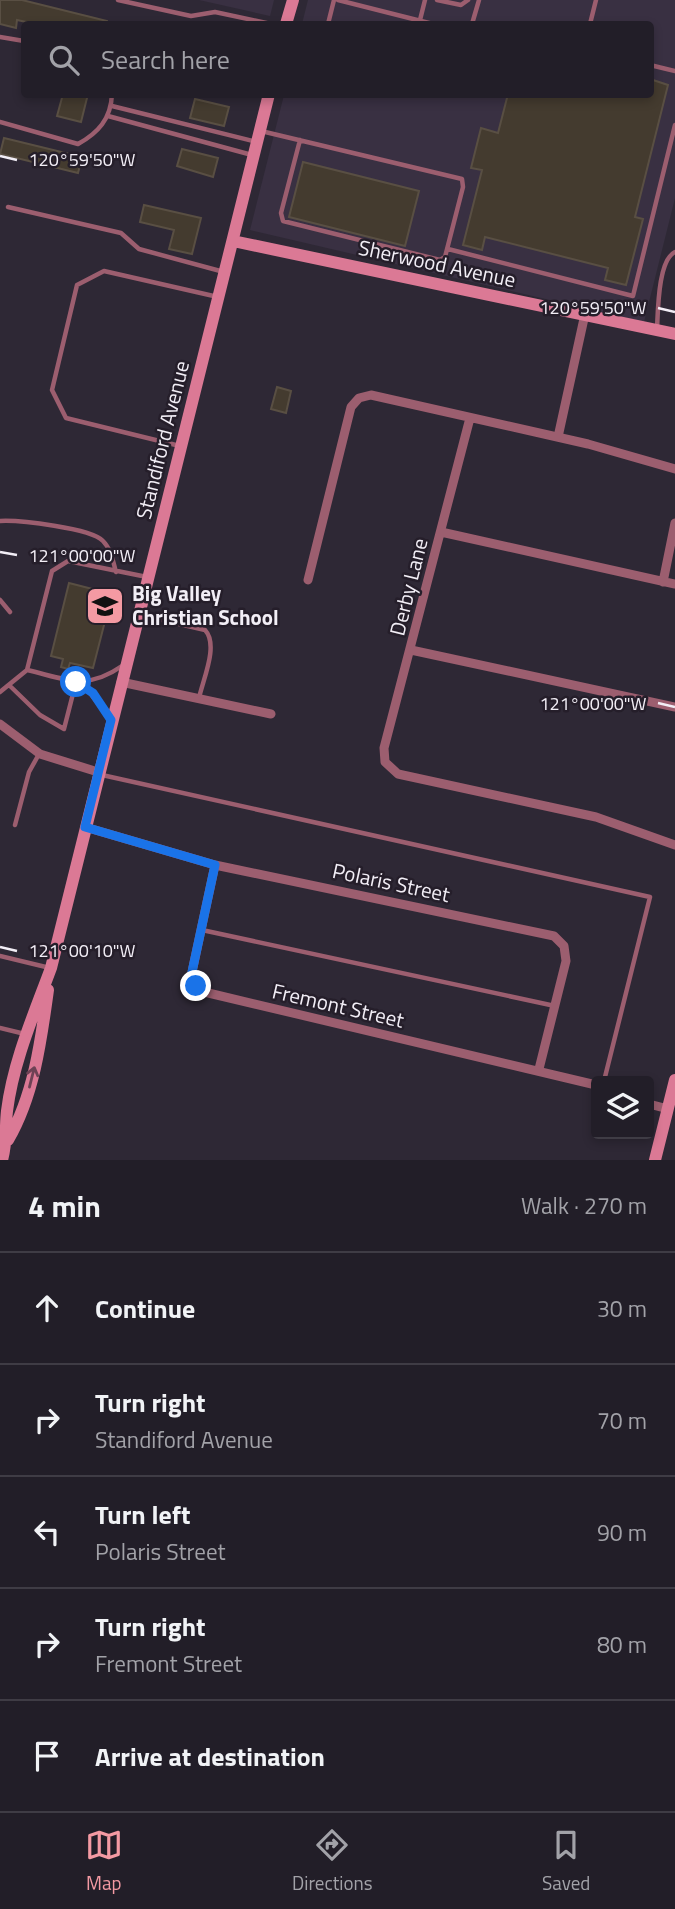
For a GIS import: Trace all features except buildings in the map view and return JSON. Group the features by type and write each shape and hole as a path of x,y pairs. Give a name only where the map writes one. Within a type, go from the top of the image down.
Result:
{"main road":[{"path":"287,21 293,0"},
{"name":"Standiford Avenue","path":"2,1160 8,1140 7,1111 26,1034 51,968 268,98"},
{"name":"Sherwood Avenue","path":"233,241 675,334"},
{"path":"8,1140 22,1115 42,1035 51,968"},
{"path":"655,1160 675,1080"}],"street":[{"path":"558,437 585,314"},
{"path":"308,580 351,407 359,398 371,395 558,437 675,469"},
{"name":"Derby Lane","path":"470,418 384,748 386,764 398,774 596,817 675,845"},
{"path":"663,582 675,523"},
{"path":"441,532 675,584"},
{"path":"411,650 675,707"},
{"path":"121,682 271,714"},
{"path":"0,724 39,753 98,773"},
{"name":"Polaris Street","path":"85,827 215,865 554,936 563,944 566,953 539,1069"},
{"name":"Fremont Street","path":"215,865 192,979 207,995 539,1069 591,1084"},
{"path":"654,1105 668,1109"}],"lane":[{"path":"118,0 191,16 215,12 257,21"},
{"path":"330,21 340,0 413,21"},
{"path":"420,21 425,0"},
{"path":"437,0 461,5 468,0"},
{"path":"473,21 479,0"},
{"path":"591,21 596,0"},
{"path":"0,37 21,40"},
{"path":"654,66 675,71"},
{"path":"0,122 78,144 95,134 108,116 112,98"},
{"path":"111,106 259,136 300,140 462,179 463,187 446,257 440,260 283,221 281,212 300,140"},
{"path":"108,116 254,155"},
{"path":"447,249 632,296 675,125"},
{"path":"8,207 121,233 139,249 225,272"},
{"path":"657,330 658,293 667,259 675,252"},
{"path":"181,446 66,418 52,390 77,285 104,271 219,297"},
{"path":"0,521 21,520 94,535 103,540 110,550 116,572"},
{"path":"0,692 27,670 52,571 68,561 148,578"},
{"path":"0,600 10,612"},
{"path":"138,615 209,633 211,648 199,698"},
{"path":"78,682 103,677 125,664"},
{"path":"27,670 78,682 93,693 111,720"},
{"path":"9,685 40,715 64,729 78,682"},
{"path":"15,825 29,772 39,753"},
{"path":"98,773 650,897 605,1076"},
{"path":"201,930 555,1006"},
{"path":"0,956 51,968"},
{"path":"0,1028 26,1034"}],"shaded area":[{"path":"199,0 274,0 270,16"},
{"path":"308,0 675,0 675,198 644,322 250,230 283,98 654,98 654,21 303,21"}],"place":[{"name":"Big Valley Christian School","path":"105,606"}],"route":[{"path":"76,682 93,693 111,720 85,827 215,865 192,972 196,986"}]}
